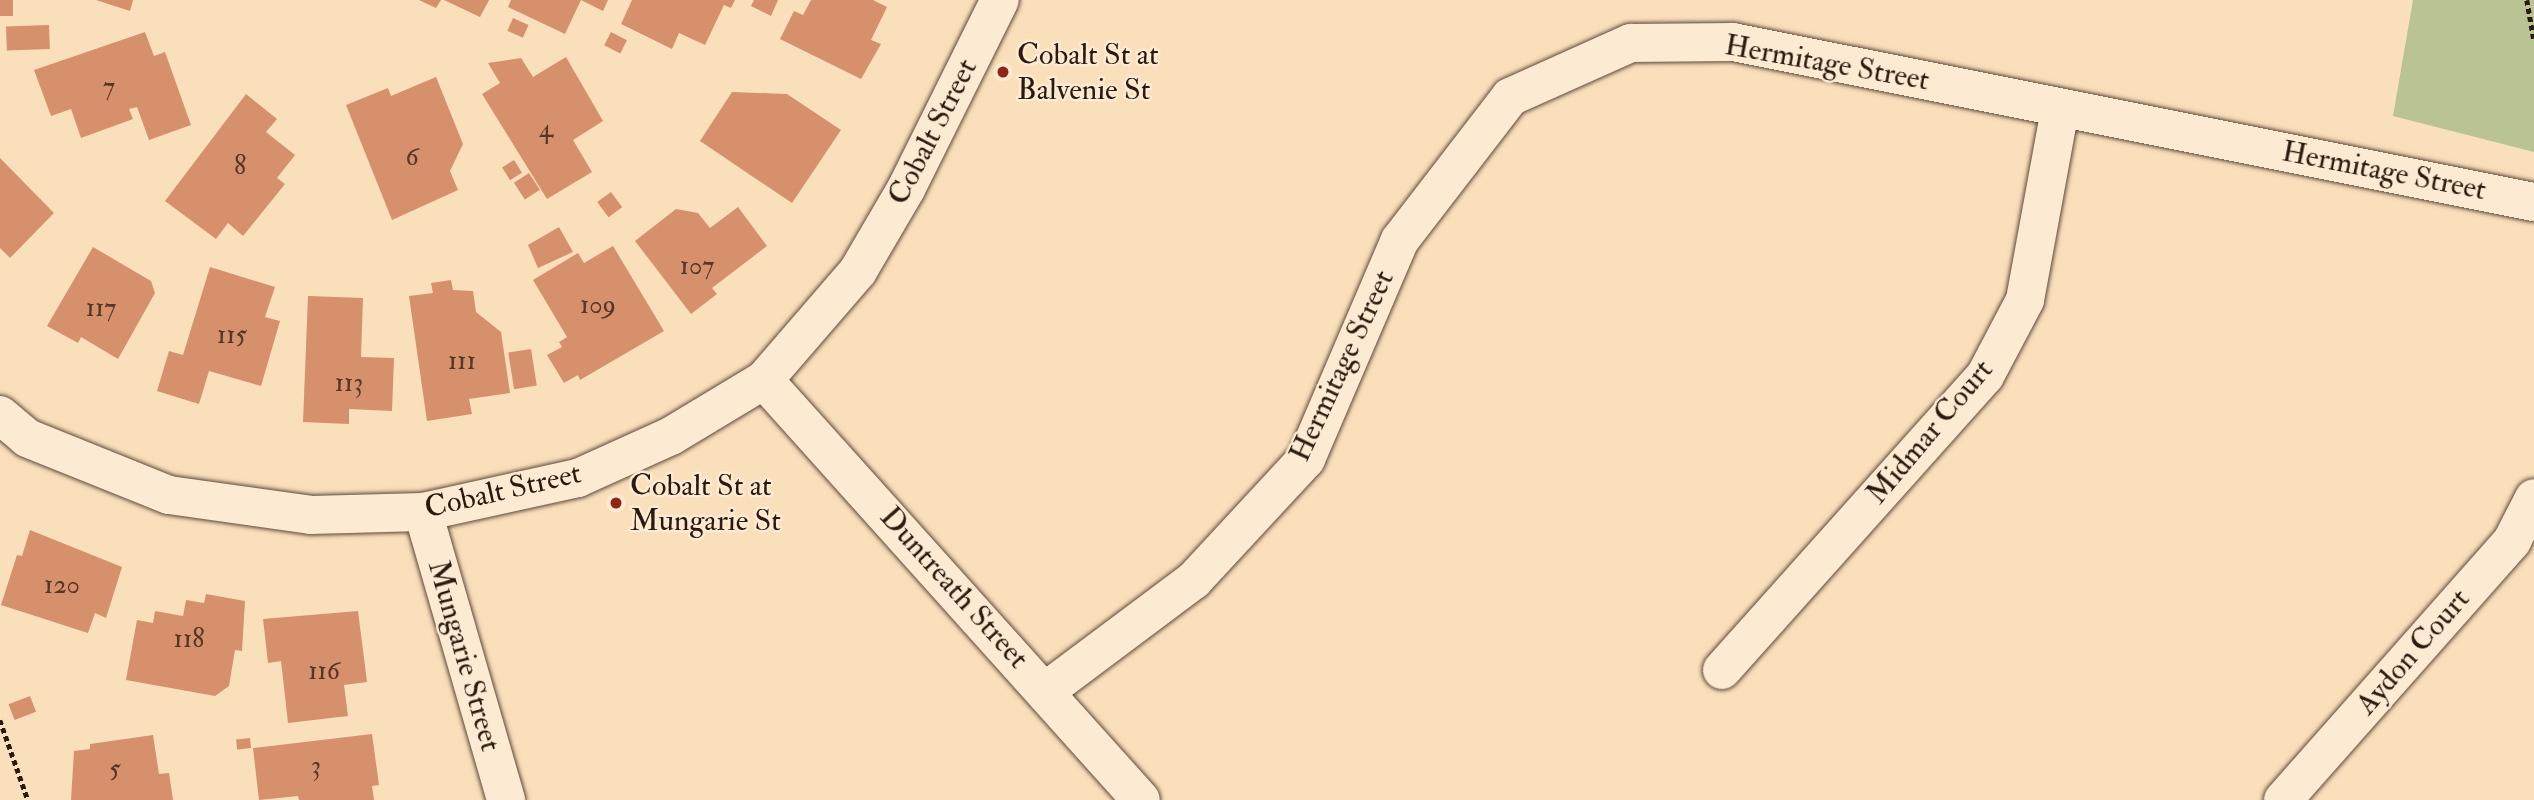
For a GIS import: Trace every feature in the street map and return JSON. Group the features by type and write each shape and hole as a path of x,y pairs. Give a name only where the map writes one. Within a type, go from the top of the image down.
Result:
{"street":[{"name":"Cobalt Street","path":"0,415 27,438 169,495 311,515 423,512 578,478 671,436 764,380 858,271 906,189 1000,0"},
{"name":"Hermitage Street","path":"1047,690 1194,580 1306,459 1400,240 1510,97 1631,43 1733,41 2060,109 2534,202"},
{"name":"Midmar Court","path":"1722,670 1985,376 2025,300 2060,109"},
{"name":"Duntreath Street","path":"764,380 1047,690 1141,800"},
{"name":"Aydon Court","path":"2283,800 2512,541 2534,498"},
{"name":"Mungarie Street","path":"423,512 506,800"}],"path":[{"path":"2527,0 2534,38"},
{"path":"0,720 28,800"}],"green space":[{"path":"2413,0 2534,0 2534,152 2393,116"}],"building":[{"path":"0,0 13,0 13,16 0,16"},
{"path":"96,0 133,0 130,11"},
{"path":"419,0 441,0 436,8"},
{"path":"444,0 489,0 480,17"},
{"path":"511,0 581,0 565,34 508,7"},
{"path":"581,0 608,0 603,11"},
{"path":"632,0 735,0 731,8 724,5 705,45 679,33 672,49 621,24"},
{"path":"754,0 778,0 771,16 751,6"},
{"path":"811,0 873,0 887,7 871,40 881,44 861,79 780,39 794,11 803,15"},
{"path":"513,18 529,25 523,38 507,31"},
{"path":"49,25 50,49 7,50 6,27"},
{"path":"145,32 154,56 165,52 191,125 149,140 137,107 129,109 133,119 81,138 71,109 51,116 34,70"},
{"path":"611,32 627,40 620,54 604,45"},
{"path":"566,57 603,121 573,140 592,172 547,199 482,94 500,83 488,63 521,58 533,77"},
{"path":"436,77 463,144 450,171 458,190 392,220 346,105 388,88 391,96"},
{"path":"732,92 787,94 841,130 792,203 700,141"},
{"path":"246,94 277,119 266,132 295,155 277,178 285,184 243,236 228,223 216,239 165,201"},
{"path":"0,158 54,213 10,258 0,248"},
{"path":"514,160 522,173 510,180 502,167"},
{"path":"529,173 540,190 525,200 514,183"},
{"path":"611,192 622,207 608,217 597,202"},
{"path":"738,207 767,246 712,288 717,294 691,314 635,241 676,209 698,213 710,228"},
{"path":"559,227 573,252 538,268 528,245"},
{"path":"613,246 664,331 580,380 578,375 564,383 547,355 562,347 559,342 567,337 533,280 578,253 584,263"},
{"path":"93,247 151,281 155,293 118,359 81,337 78,343 47,326"},
{"path":"210,267 275,287 265,317 280,321 261,386 209,371 199,404 157,391 169,351 183,355"},
{"path":"451,280 453,290 473,291 476,312 501,332 510,393 469,399 472,414 427,421 409,296 433,293 431,283"},
{"path":"308,296 363,298 361,357 394,358 392,411 349,409 349,424 303,422"},
{"path":"531,349 537,386 514,389 508,353"},
{"path":"30,530 122,567 106,618 95,613 88,633 1,605 17,555 22,556"},
{"path":"206,594 245,601 242,651 235,650 229,686 215,696 126,680 137,620 153,623 155,611 183,616 186,600 204,603"},
{"path":"358,611 367,682 344,685 348,716 288,723 281,661 268,663 263,619"},
{"path":"30,696 36,712 15,720 9,704"},
{"path":"372,734 379,785 372,786 374,800 299,800 298,796 259,800 253,748"},
{"path":"153,735 159,774 169,773 173,800 71,800 74,751 90,749 90,744"},
{"path":"250,738 251,748 237,749 236,739"}],"place":[{"name":"Cobalt St at Balvenie St","path":"1003,72"},
{"name":"Cobalt St at Mungarie St","path":"616,503"}]}
